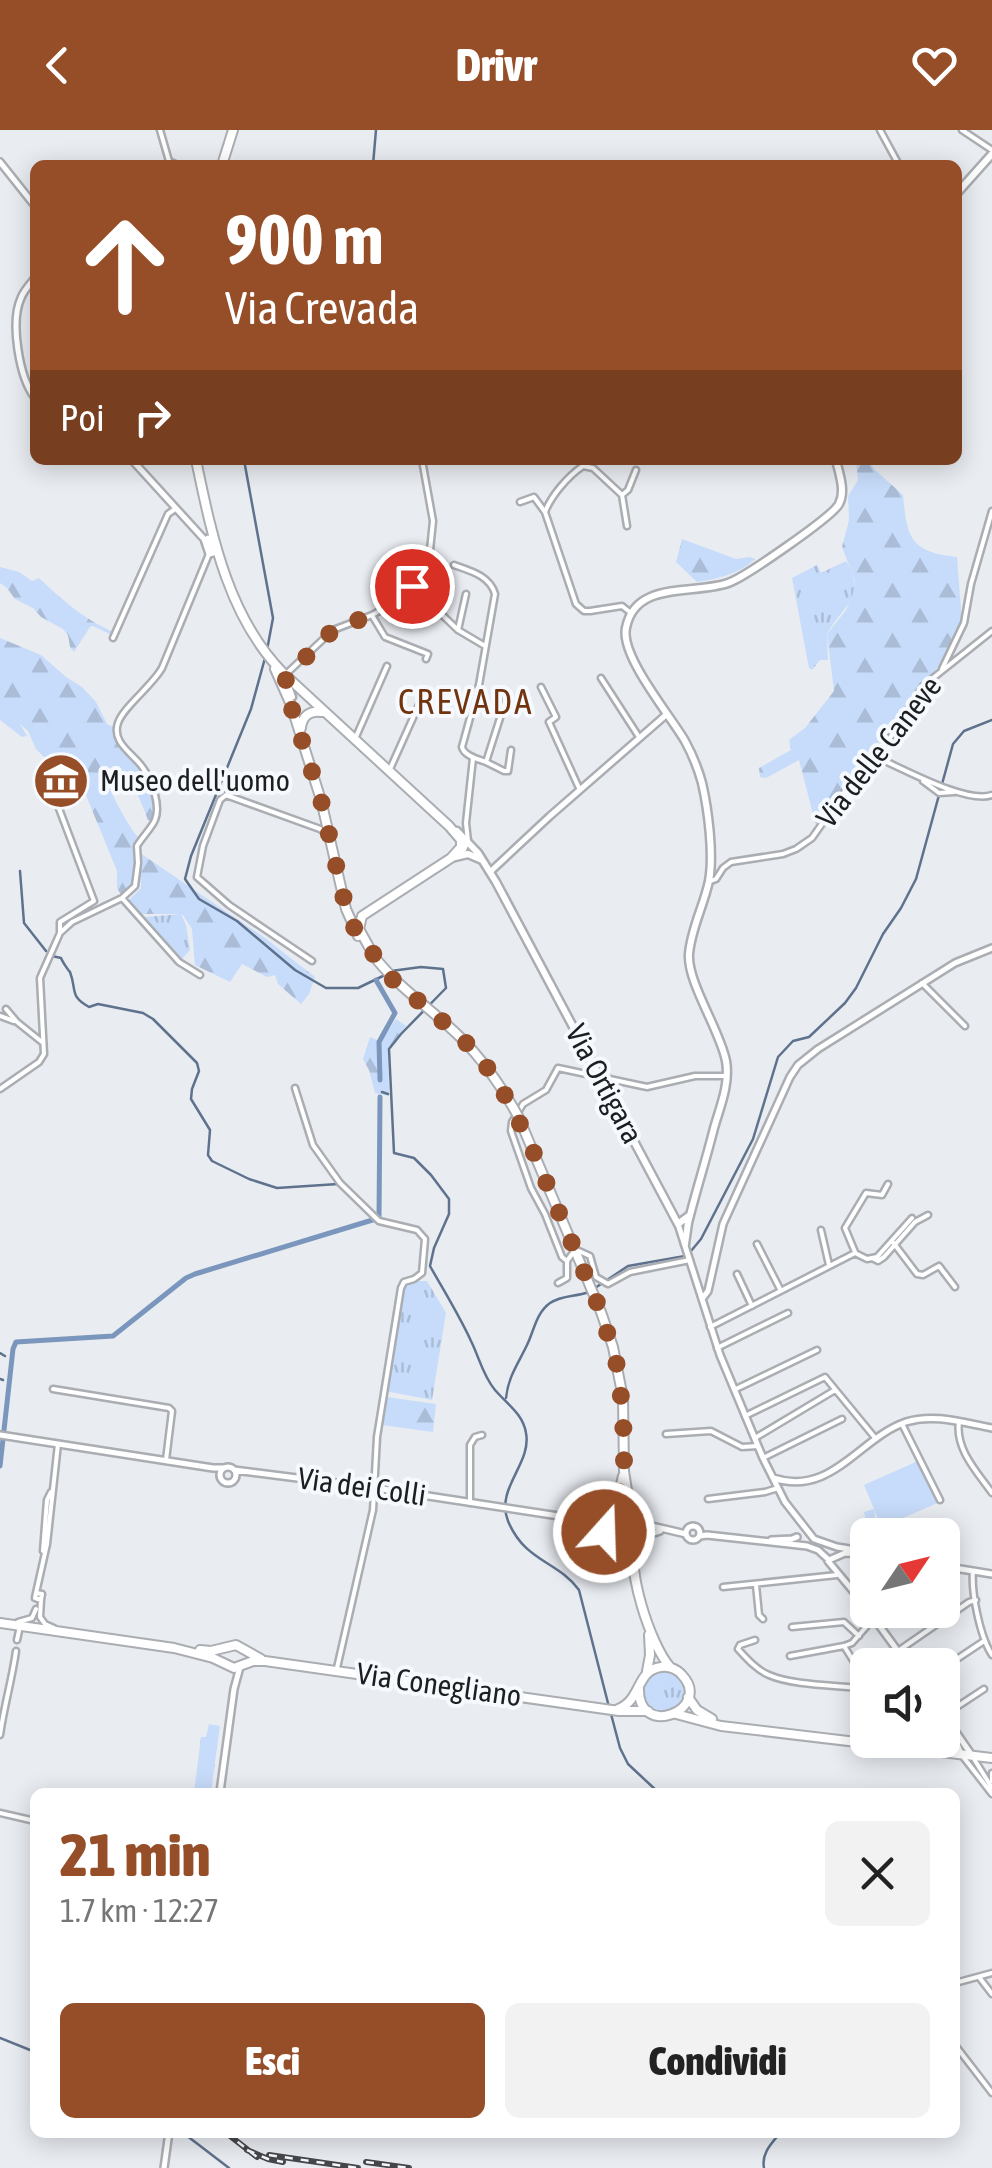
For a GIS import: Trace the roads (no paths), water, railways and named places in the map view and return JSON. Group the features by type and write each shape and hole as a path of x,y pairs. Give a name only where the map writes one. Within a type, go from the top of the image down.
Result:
{"main road":[{"path":"226,160 235,130"},
{"path":"962,187 992,152"},
{"path":"197,465 213,553 245,623 292,700 350,920 391,978 460,1036 514,1108 613,1347 623,1398 628,1496 642,1516 644,1528 632,1552 650,1655 646,1674 630,1704 614,1710"},
{"path":"686,1246 682,1225 690,1214 727,1076 724,1053 690,964 692,939 708,882 710,845 701,779 690,751 628,651 625,633 632,614 644,601 663,592 729,582 765,562 826,518 842,495 837,465"},
{"path":"270,660 460,836 462,843 451,858 362,916 359,926 377,959"},
{"path":"292,700 304,694"},
{"path":"301,737 301,723 306,715 318,711 329,717"},
{"name":"Via Ortigara","path":"450,826 468,841 487,866 682,1225"},
{"path":"451,858 466,854 487,866"},
{"path":"340,883 350,910 360,913 370,909"},
{"path":"624,1471 618,1496 603,1518 604,1532 633,1566"},
{"path":"609,1510 623,1504 634,1507"},
{"path":"618,1545 637,1540"},
{"path":"0,1623 178,1649 211,1651 240,1646 246,1659 234,1668 178,1649"},
{"path":"639,1686 640,1700 648,1711 662,1717 682,1710 688,1697 684,1676 670,1667 648,1631"},
{"path":"227,1665 223,1656 228,1647"},
{"name":"Via Conegliano","path":"245,1651 265,1661"},
{"name":"Via Conegliano","path":"241,1666 265,1661 614,1710 648,1711"},
{"path":"646,1674 670,1667"},
{"path":"688,1697 706,1716 745,1728"},
{"path":"676,1714 721,1726 850,1742"},
{"path":"960,1755 992,1758"}],"street":[{"path":"160,130 169,160"},
{"path":"880,130 896,160"},
{"path":"962,130 992,152"},
{"path":"0,162 30,200"},
{"path":"30,285 20,300 17,346 30,389"},
{"path":"137,465 208,538"},
{"path":"292,700 285,675 333,630 372,616 396,602 427,564 433,510 423,465"},
{"path":"544,512 583,466 593,468 622,495 628,526"},
{"path":"622,495 626,494 636,470"},
{"path":"520,502 534,497 544,512 579,608 590,612 622,606 632,614"},
{"path":"113,638 168,514 177,508"},
{"path":"942,669 964,623 974,570 992,511"},
{"path":"0,1089 39,1062 44,1054 40,978 60,933 72,922 122,898 136,886 137,846 157,809 146,772 124,747 117,725 156,679 213,553"},
{"path":"454,565 481,576 494,594 463,752 504,771 508,770 511,750"},
{"path":"412,586 458,630 485,646"},
{"path":"458,630 466,594"},
{"path":"372,616 385,637 428,654 426,659"},
{"name":"Via delle Caneve","path":"708,882 732,862 776,856 805,844 817,833 857,774 890,738 918,693 992,631"},
{"path":"354,740 387,666"},
{"path":"601,678 640,738"},
{"path":"541,687 556,717 549,722 580,790"},
{"path":"486,762 507,696"},
{"path":"390,771 421,700"},
{"path":"487,866 500,860 667,714"},
{"path":"874,756 941,790 986,798 992,795"},
{"path":"451,858 464,850 468,841 466,823 473,758"},
{"path":"312,961 201,882 198,866 220,800 226,794 323,831 330,838"},
{"path":"55,798 94,901 60,922 60,933"},
{"path":"311,826 324,815"},
{"path":"450,826 466,823"},
{"path":"122,898 180,962 200,975"},
{"path":"702,1300 708,1291 724,1224 795,1070 818,1048 922,983 955,963 992,948"},
{"path":"922,983 965,1026"},
{"path":"6,1009 44,1042"},
{"path":"0,1016 17,1022"},
{"path":"567,1262 512,1138 511,1125 523,1104 546,1090 558,1068 652,1087 695,1076 727,1076"},
{"path":"295,1088 313,1145 340,1182 379,1221 416,1230 426,1239 422,1273 404,1282 401,1288 377,1437 376,1488 336,1671"},
{"path":"888,1184 882,1194 866,1194 845,1228 855,1253 874,1259 928,1215"},
{"path":"893,1243 912,1218"},
{"path":"821,1230 830,1266"},
{"path":"893,1243 918,1274 939,1266 955,1287"},
{"path":"757,1244 780,1291"},
{"path":"686,1246 717,1348 754,1438 778,1488 810,1535 812,1542 804,1546"},
{"path":"579,1251 590,1256 594,1272 603,1282 612,1283 630,1272 690,1258"},
{"path":"710,1326 855,1253"},
{"path":"558,1282 568,1276 567,1262 572,1254"},
{"path":"737,1274 752,1306"},
{"path":"717,1348 788,1313"},
{"path":"734,1390 818,1350"},
{"path":"745,1416 825,1377 876,1439"},
{"path":"53,1389 169,1408 172,1411 166,1460"},
{"path":"754,1438 835,1390"},
{"path":"708,1498 766,1492 835,1470 902,1424 929,1418 992,1428"},
{"path":"763,1458 842,1419"},
{"path":"959,1422 958,1438 967,1458 992,1494"},
{"path":"902,1424 940,1500"},
{"path":"666,1434 711,1431 742,1447 758,1446"},
{"name":"Via dei Colli","path":"470,1503 470,1445 482,1435"},
{"name":"Via dei Colli","path":"3,1436 584,1520"},
{"path":"58,1444 47,1500 38,1614 42,1621 68,1633"},
{"name":"Via dei Colli","path":"208,1468 228,1483 253,1473"},
{"path":"220,1476 223,1468"},
{"path":"234,1470 235,1478"},
{"path":"773,1478 789,1482"},
{"path":"584,1520 609,1510"},
{"path":"642,1516 652,1526 684,1532 692,1540 703,1534 804,1546 829,1560 850,1552"},
{"path":"795,1516 804,1546"},
{"path":"584,1520 604,1532"},
{"path":"684,1532 695,1526 703,1534"},
{"path":"637,1540 665,1530"},
{"path":"762,1541 790,1540 804,1532 828,1545 850,1550"},
{"path":"824,1556 828,1545"},
{"path":"836,1547 836,1568"},
{"path":"824,1556 850,1587"},
{"path":"960,1569 992,1574"},
{"path":"973,1571 984,1640 992,1655"},
{"path":"723,1588 841,1575"},
{"path":"756,1584 763,1619"},
{"path":"0,1623 26,1622 32,1618 39,1596"},
{"path":"904,1648 976,1600"},
{"path":"792,1628 844,1622 858,1636"},
{"path":"17,1640 20,1626"},
{"path":"790,1656 844,1646 865,1628"},
{"path":"755,1640 738,1649 764,1673 850,1687"},
{"path":"960,1657 984,1640"},
{"path":"844,1646 850,1656"},
{"path":"0,1735 16,1651"},
{"path":"227,1665 234,1690"},
{"path":"221,1788 241,1666"},
{"path":"960,1705 984,1689"},
{"path":"960,1740 992,1788"},
{"path":"971,1756 974,1772 992,1788"},
{"path":"971,1756 974,1772"},
{"path":"992,1772 992,1788"},
{"path":"0,1812 30,1819"},
{"path":"960,1982 992,1973"},
{"path":"979,1977 992,1994"},
{"path":"960,2051 992,2093"},
{"path":"164,2168 169,2138"}],"waterway":[{"path":"373,160 376,130"},
{"path":"245,465 273,618 267,650"},
{"path":"265,658 251,709 185,879 199,899 237,921 295,970 326,988 358,988 385,975"},
{"path":"691,1251 753,1139 778,1057 793,1041 809,1037 845,1003 916,879 953,744 964,731 992,720"},
{"path":"20,871 24,923 46,951"},
{"path":"52,956 61,958 70,972 76,996 83,1003 143,1013 197,1063 199,1071 191,1099 210,1130 208,1155 212,1161 277,1188 338,1184"},
{"path":"391,971 443,969 446,988 389,1049 394,1153 414,1158 449,1199 449,1214 430,1266 487,1379 518,1415 526,1433 524,1455 506,1498 508,1521 523,1545 579,1590 609,1707"},
{"path":"376,980 395,1013 379,1042 380,1080"},
{"path":"382,1092 388,1094"},
{"path":"0,1466 16,1342 113,1336 195,1274 379,1218 380,1097"},
{"path":"595,1288 628,1266 685,1256"},
{"path":"506,1398 511,1377 541,1312 555,1300 589,1292"},
{"path":"0,1353 5,1356"},
{"path":"611,1714 628,1764 654,1788"},
{"path":"0,2038 30,2050"},
{"path":"190,2138 229,2168"},
{"path":"764,2168 766,2153 776,2138"}],"railway":[{"path":"233,2138 257,2157"},
{"path":"247,2150 283,2162"},
{"path":"269,2155 358,2168"},
{"path":"366,2162 409,2168"}],"place":[{"name":"Museo dell'uomo","path":"61,781"}],"district":[{"name":"CREVADA","path":"466,702"}]}
